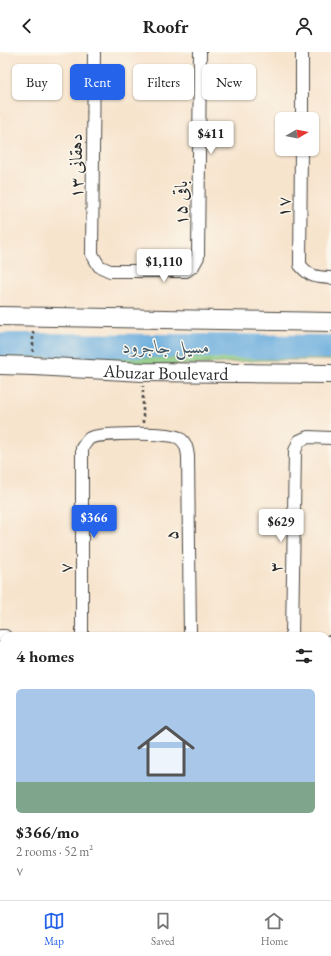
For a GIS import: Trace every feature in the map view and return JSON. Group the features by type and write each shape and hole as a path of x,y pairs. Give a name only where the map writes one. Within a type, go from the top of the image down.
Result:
{"main road":[{"path":"0,316 331,322"},
{"name":"Abuzar Boulevard","path":"0,365 143,372 331,374"}],"street":[{"name":"دهقانی ۱۳","path":"94,52 92,254 99,266 110,271 186,271 193,266 198,257"},
{"name":"باقی ۱۵","path":"198,257 200,52"},
{"path":"302,52 302,112"},
{"name":"۱۷","path":"301,156 300,265 307,273 318,277 331,278"},
{"name":"۷","path":"82,632 82,448 88,439 98,436 142,434"},
{"name":"۵","path":"142,434 178,437 187,445 190,632"},
{"name":"۳","path":"292,632 295,451 299,441 308,437 331,438"}],"path":[{"path":"32,332 32,351"},
{"path":"142,434 143,372"}],"green space":[{"path":"0,334 331,336 331,360 262,360 196,365 121,365 51,358 0,359"}],"waterway":[{"name":"مسیل جاجرود","path":"0,345 331,347"}]}
